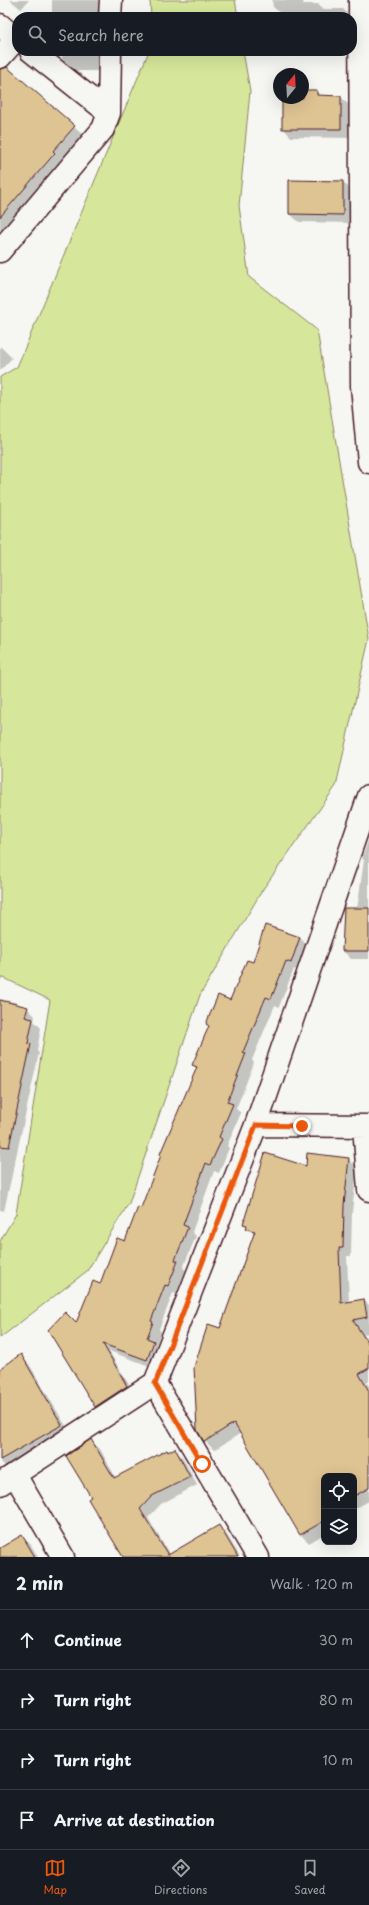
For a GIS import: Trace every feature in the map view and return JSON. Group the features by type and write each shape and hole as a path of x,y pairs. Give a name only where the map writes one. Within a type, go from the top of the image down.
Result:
{"street":[{"path":"110,12 111,0"},
{"path":"360,0 365,271 362,386 369,462"},
{"path":"0,57 12,44"},
{"path":"37,56 109,113"},
{"path":"0,251 104,129 109,113 110,56"},
{"path":"63,1557 8,1480 155,1384 256,1125 369,796"},
{"path":"256,1125 366,1126 369,1190"},
{"path":"155,1384 258,1557"}],"green space":[{"path":"150,0 235,0 237,12 151,12"},
{"path":"147,56 244,56 250,91 239,206 249,277 317,330 369,639 336,786 263,889 200,995 129,1203 87,1271 0,1338 0,1241 16,1214 50,1000 4,978 0,978 0,377 17,367"}],"building":[{"path":"7,67 75,126 53,151 55,153 0,217 0,69"},
{"path":"309,90 317,90 317,95 341,96 341,129 282,129 282,104 309,104"},
{"path":"289,180 343,181 343,215 289,214"},
{"path":"344,908 369,908 369,951 342,951"},
{"path":"265,925 300,937 291,963 286,961 271,999 266,997 243,1052 246,1053 227,1102 233,1104 219,1137 222,1139 210,1165 206,1163 183,1225 188,1227 175,1260 178,1261 168,1286 165,1285 151,1321 153,1322 147,1338 154,1341 147,1360 103,1344 127,1386 95,1407 48,1330 65,1312 76,1323 93,1281 100,1284 117,1238 125,1241 138,1207 141,1208 161,1155 160,1154 197,1067 192,1065 209,1026 206,1024 218,995 230,1000 247,960 253,962"},
{"path":"0,1000 28,1007 25,1017 33,1019 28,1043 31,1044 9,1147 0,1146"},
{"path":"265,1153 306,1166 307,1153 349,1158 344,1205 343,1248 339,1248 341,1303 364,1299 367,1317 353,1320 369,1345 369,1368 359,1374 369,1391 369,1488 357,1494 357,1473 321,1473 321,1523 300,1535 234,1423 204,1442 197,1430 194,1367 208,1324 220,1328 255,1231 246,1229 247,1225 243,1224"},
{"path":"21,1354 62,1425 0,1460 0,1369"},
{"path":"91,1439 114,1478 167,1450 168,1452 175,1448 190,1477 152,1496 140,1509 168,1555 219,1525 238,1557 123,1557 88,1499 91,1497 66,1456"},
{"path":"22,1535 35,1557 0,1557 0,1548"}],"route":[{"path":"202,1464 155,1384 256,1125 302,1126"}]}
